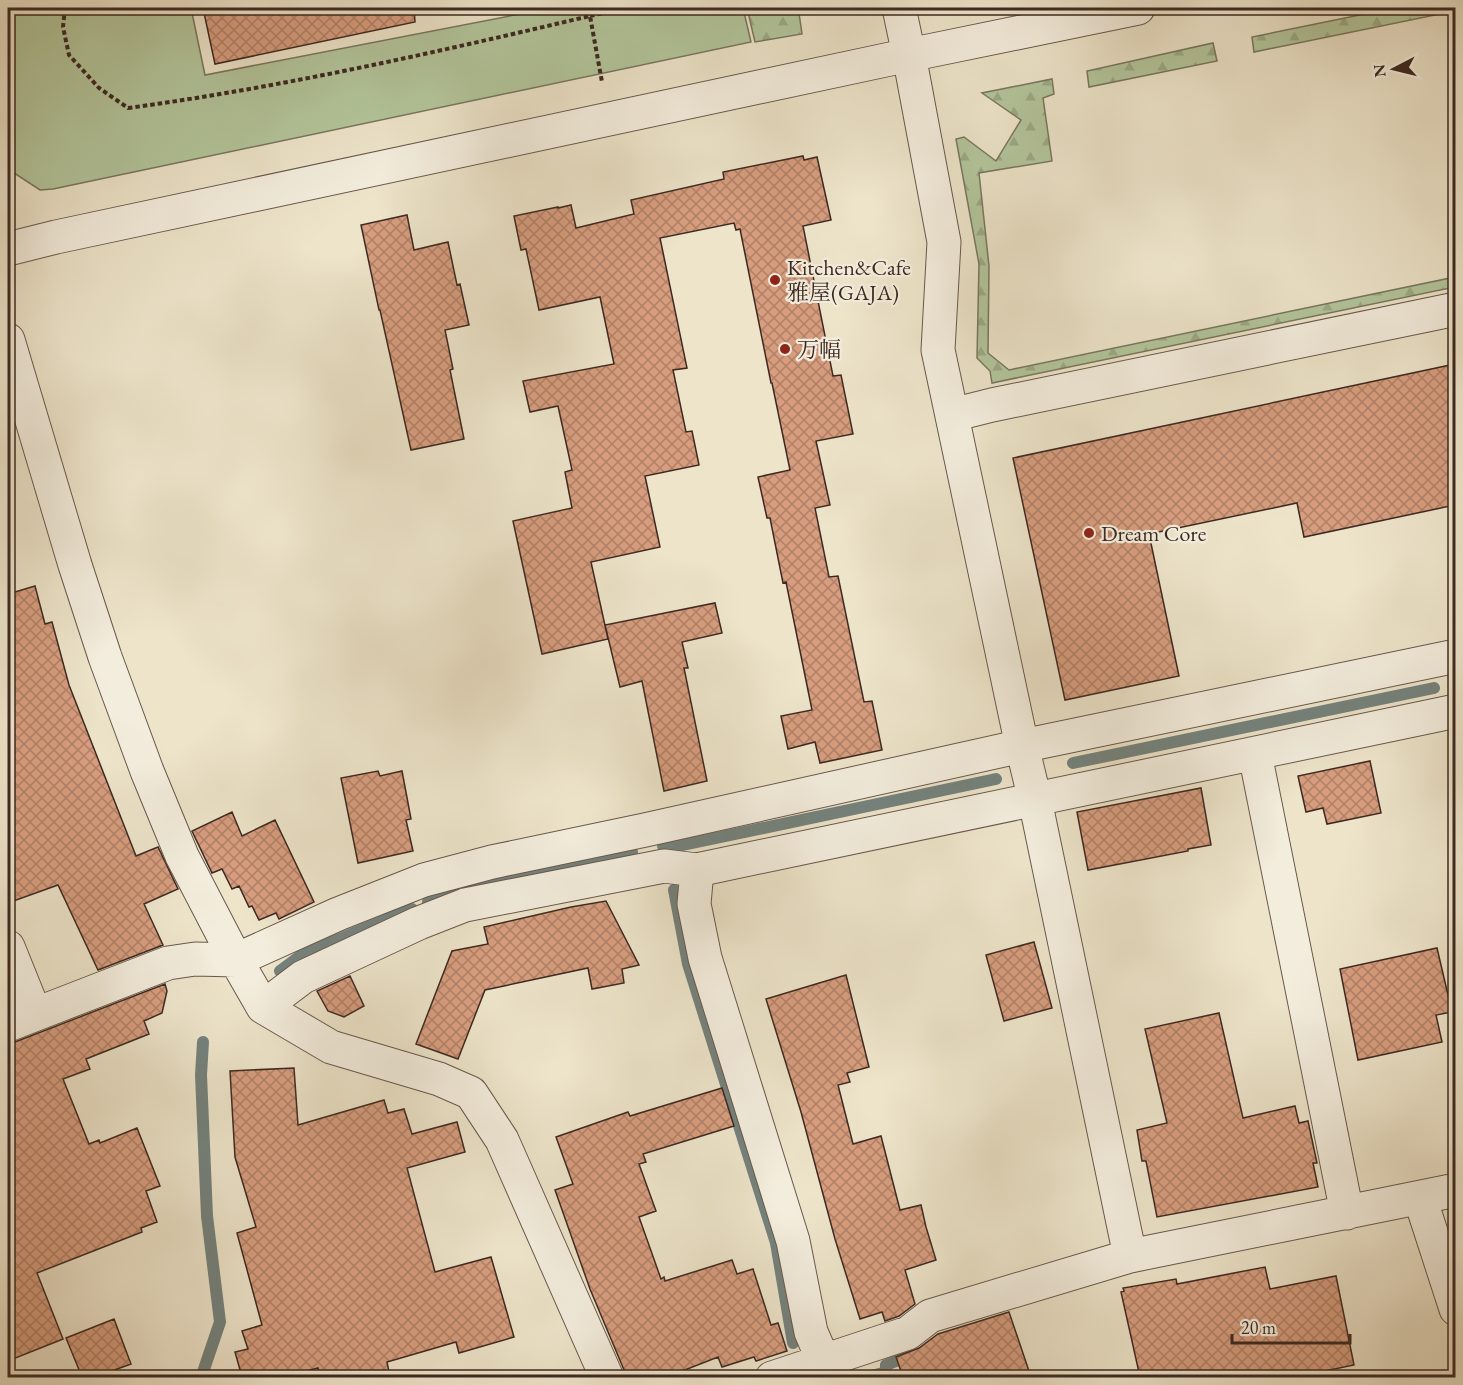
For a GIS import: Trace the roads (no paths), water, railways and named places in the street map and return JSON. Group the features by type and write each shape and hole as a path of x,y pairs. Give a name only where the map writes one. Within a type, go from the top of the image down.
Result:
{"street":[{"path":"899,8 944,242 938,350 1130,1256"},
{"path":"8,249 1138,8"},
{"path":"952,415 1455,309"},
{"path":"8,340 75,565 105,657 147,771 182,856 263,1007 331,1047 439,1079 471,1093 502,1140 607,1377"},
{"path":"8,947 21,1019 168,963 195,959 236,960 338,914 424,880 492,862 1022,746 1455,656"},
{"path":"263,1007 303,977 419,922 465,906 657,867 697,870 1455,711"},
{"path":"1256,754 1347,1213"},
{"path":"697,870 694,904 705,958 793,1241 811,1332 823,1360"},
{"path":"772,1377 908,1332 930,1316 1130,1256 1455,1190"},
{"path":"1420,1198 1455,1309"}],"waterway":[{"path":"1073,763 1434,688"},
{"path":"663,846 678,846 996,779"},
{"path":"428,902 461,889 632,852"},
{"path":"674,890 688,964 776,1243 793,1343"},
{"path":"280,971 303,954 412,909"},
{"path":"201,1378 220,1322 207,1216 201,1075 203,1042"},
{"path":"866,1378 886,1372 886,1365 911,1355"}],"place":[{"name":"Kitchen&Cafe 雅屋(GAJA)","path":"775,280"},
{"name":"万幅","path":"785,349"},
{"name":"Dream Core","path":"1089,533"}]}
